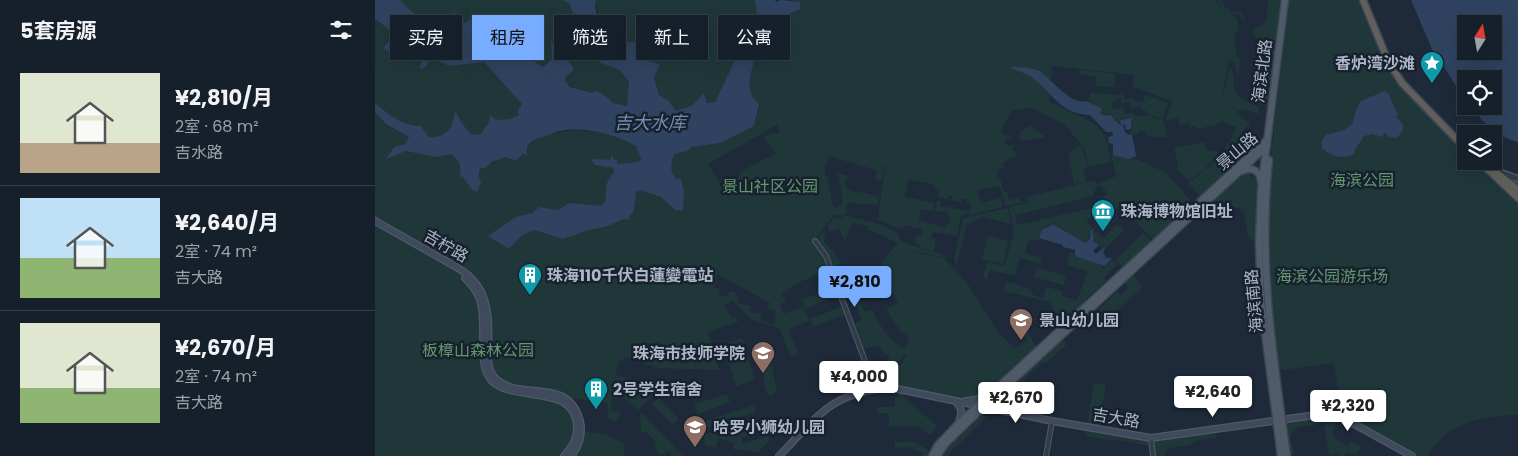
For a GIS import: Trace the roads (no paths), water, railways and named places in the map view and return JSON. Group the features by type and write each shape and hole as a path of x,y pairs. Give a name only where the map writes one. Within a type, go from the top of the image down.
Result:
{"highway":[{"path":"1363,0 1388,60 1402,83 1457,140"},
{"path":"1367,0 1384,45 1395,66 1414,90 1457,135"},
{"path":"1489,170 1518,198"},
{"path":"1491,170 1518,190"}],"main road":[{"name":"海滨北路","path":"1268,143 1285,0"},
{"name":"海滨北路","path":"1268,143 1289,0"},
{"name":"景山路","path":"932,456 938,445 958,424 1012,381 1268,143"},
{"name":"景山路","path":"937,456 946,443 987,398 1268,143"},
{"name":"海滨南路","path":"1268,143 1261,190 1259,252 1261,302 1279,420 1287,456"},
{"name":"海滨南路","path":"1268,143 1265,258 1267,303 1281,456"},
{"path":"1239,172 1252,168 1260,177 1261,190"},
{"name":"吉柠路","path":"375,221 469,276 479,288 486,301 489,321 488,363 491,373 506,385 557,394 572,404 581,425 579,442 571,456"},
{"name":"吉柠路","path":"375,225 457,270 466,278 481,301 484,367 488,376 497,385 510,391 561,400 573,414 577,424 576,436 564,456"},
{"path":"1012,381 1005,393 1005,400 1008,407 1019,414"},
{"path":"779,456 831,404 857,392 875,388 893,388 954,401 972,401 987,398"},
{"path":"954,401 960,406 961,410 958,424"},
{"name":"吉大路","path":"954,401 1052,421 1151,438 1330,413 1343,418 1412,456"}],"street":[{"path":"1496,170 1518,179"},
{"path":"815,241 829,263 875,388"},
{"path":"1046,456 1052,421"},
{"path":"1151,438 1153,456"}],"water":[{"name":"吉大水库","path":"375,0 400,0 418,15 390,15 390,30 375,19"},
{"name":"吉大水库","path":"563,0 596,0 597,15 574,15 569,3"},
{"name":"吉大水库","path":"755,0 800,2 800,9 786,15 757,15"},
{"path":"1411,0 1518,0 1518,142 1502,136 1502,125 1488,125 1478,115 1502,115 1502,70 1457,70 1457,87 1432,49"},
{"name":"吉大水库","path":"472,18 472,60 531,60 543,67 552,59 551,42 554,43 554,60 568,60 573,67 573,71 566,77 565,81 570,87 592,93 597,91 613,103 627,106 629,82 618,69 605,65 598,60 626,60 626,43 636,42 636,60 646,60 660,64 654,78 659,95 669,101 676,111 693,105 704,93 707,103 715,102 735,60 754,60 749,82 751,93 759,104 754,126 720,143 691,147 688,151 674,154 672,170 677,179 681,179 684,192 683,211 675,210 661,197 641,190 636,192 634,211 629,216 629,220 624,219 605,227 589,230 563,239 534,230 522,235 509,249 488,236 516,217 532,213 539,207 558,210 569,203 602,206 606,198 608,181 614,172 613,168 595,165 591,159 611,160 611,155 615,160 617,159 618,164 638,162 641,159 636,146 619,138 599,132 579,130 558,131 531,142 528,147 527,156 523,153 516,161 506,157 492,162 485,168 480,168 479,177 481,183 477,192 472,190 463,177 460,176 459,164 451,154 436,157 406,151 386,159 394,147 405,144 409,137 386,124 375,112 375,104 398,120 415,126 421,126 429,137 441,136 448,130 453,122 455,110 470,134 480,135 489,122 490,115 496,120 510,119 519,115 518,109 522,104 484,62 449,66 436,60 462,60 462,21 465,23"},
{"name":"吉大水库","path":"390,41 390,53 384,49 385,45"},
{"name":"吉大水库","path":"422,60 429,60 427,66 422,69 419,68"},
{"path":"1009,67 1028,68 1039,71 1068,96 1102,108 1100,113 1111,115 1119,124 1122,125 1121,120 1132,118 1131,129 1126,130 1125,124 1123,125 1125,132 1129,135 1132,134 1136,156 1129,159 1113,155 1113,144 1109,143 1108,137 1113,136 1112,132 1106,132 1090,115 1080,114 1065,107 1031,77"},
{"path":"1385,91 1388,93 1398,115 1395,117 1401,121 1403,127 1403,130 1396,138 1387,136 1386,132 1381,137 1372,134 1364,136 1354,154 1341,157 1322,148 1322,141 1326,135 1345,130 1353,123 1356,110 1361,101"},
{"path":"1106,216 1092,232 1094,236 1093,241 1099,245 1093,251 1096,254 1103,248 1105,249 1103,252 1106,258 1112,258 1105,266 1077,257 1075,250 1039,238 1042,230 1053,224 1085,243 1090,239 1090,231"}],"place":[{"name":"香炉湾沙滩","path":"1432,84"},
{"name":"珠海博物馆旧址","path":"1103,232"},
{"name":"珠海110千伏白蓮變電站","path":"530,296"},
{"name":"景山幼儿园","path":"1021,341"},
{"name":"珠海市技师学院","path":"763,374"},
{"name":"2号学生宿舍","path":"596,410"},
{"name":"哈罗小狮幼儿园","path":"695,448"}],"park label":[{"name":"海滨公园","path":"1362,180"},
{"name":"景山社区公园","path":"770,186"},
{"name":"海滨公园游乐场","path":"1332,276"},
{"name":"板樟山森林公园","path":"478,350"}]}
